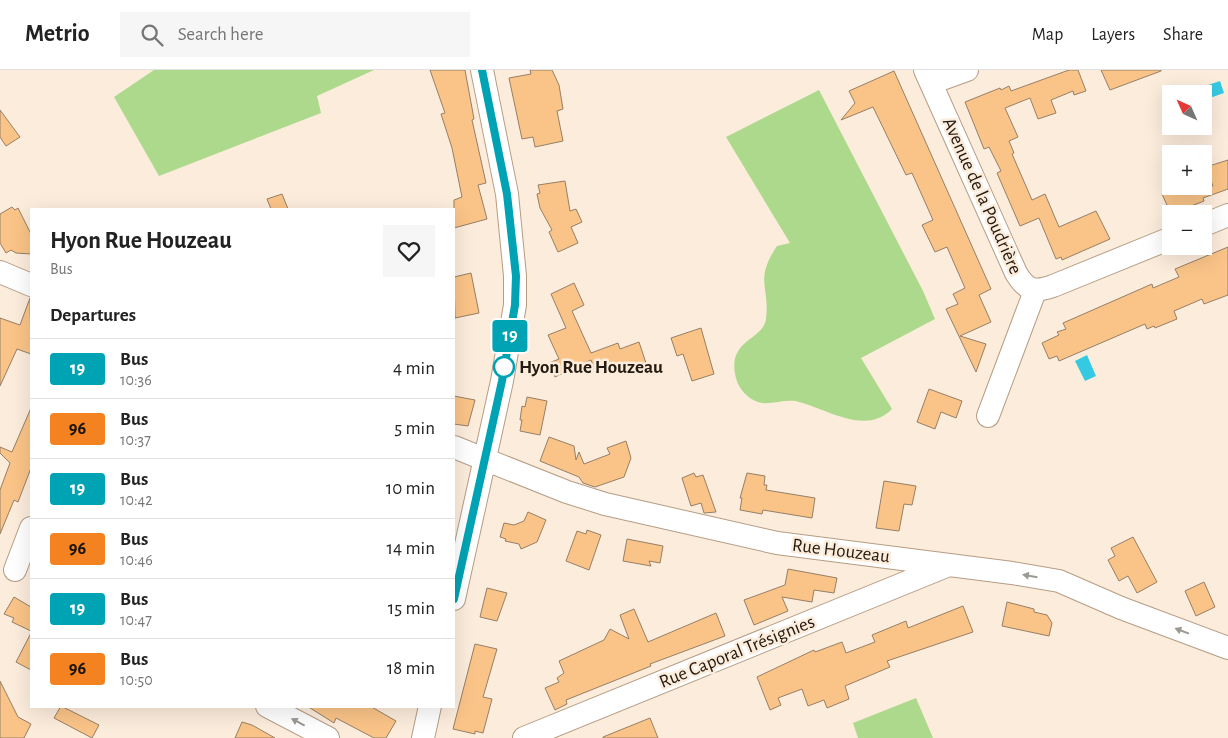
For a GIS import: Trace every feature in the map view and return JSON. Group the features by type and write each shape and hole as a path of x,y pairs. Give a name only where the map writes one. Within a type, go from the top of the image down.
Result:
{"street":[{"path":"455,594 502,381 515,305 516,276 507,194 482,70"},
{"path":"928,76 967,70"},
{"name":"Avenue de la Poudrière","path":"928,76 1022,283 1035,292 1162,242"},
{"path":"1212,222 1228,215"},
{"path":"0,272 30,284"},
{"path":"988,416 1035,292"},
{"name":"Rue Houzeau","path":"455,447 567,492 605,504 777,543 978,568 1059,581 1121,608 1228,648"},
{"path":"16,573 30,531"},
{"name":"Rue Caporal Trésignies","path":"524,738 950,565"},
{"path":"272,708 328,738"},
{"path":"423,738 430,708"}],"green space":[{"path":"154,70 374,70 317,96 321,113 159,176 114,97"},
{"path":"819,90 923,291 935,319 861,358 892,409 882,417 870,420 846,418 794,401 758,402 744,393 736,378 734,365 736,355 746,342 759,332 766,319 764,275 766,267 777,246 790,243 726,137"},
{"path":"916,698 933,738 858,738 853,723"}],"water":[{"path":"1220,81 1224,93 1212,97 1212,85 1208,85"},
{"path":"1087,355 1096,376 1085,381 1075,361"}],"building":[{"path":"430,70 465,70 474,119 472,120 486,183 478,185 487,219 455,228 454,200 462,197 452,148 441,114 445,113"},
{"path":"530,70 552,70 559,85 563,109 557,111 563,141 535,147 533,137 522,139 509,78 531,74"},
{"path":"1069,70 1078,70 1086,91 1074,95 1073,91 1051,100 1056,113 1038,119 1030,98 1005,108 1018,137 1009,141 1014,153 1012,154 1032,200 1045,194 1059,227 1096,211 1110,239 1062,260 1061,257 1056,259 1039,218 1020,226 997,173 1001,171 989,147 984,149 965,102 1000,88 1001,90 1009,86 1011,91"},
{"path":"1101,70 1161,70 1161,71 1110,90"},
{"path":"894,71 991,289 979,295 991,322 960,336 986,344 976,372 946,309 958,304 953,294 965,288 947,247 935,252 922,225 933,220 912,173 906,175 873,107 841,120 855,103 849,91"},
{"path":"0,110 20,137 6,146 0,137"},
{"path":"1228,160 1228,189 1212,195 1213,186 1212,165"},
{"path":"565,181 570,211 576,209 582,222 571,227 578,243 558,252 549,232 552,230 540,208 537,194 540,193 538,185"},
{"path":"282,194 288,208 271,208 267,199"},
{"path":"1162,195 1211,195 1203,198 1204,201 1194,205 1167,205"},
{"path":"12,207 15,210 18,208 30,232 30,254 16,253 11,250 6,253 0,243 0,214"},
{"path":"1228,247 1228,295 1204,304 1202,299 1174,311 1177,319 1155,328 1154,326 1147,329 1145,324 1059,361 1057,356 1049,359 1042,343 1059,335 1057,332 1066,329 1063,323 1152,284 1153,288 1179,277 1175,269"},
{"path":"471,273 479,313 455,318 455,277"},
{"path":"574,283 584,305 572,311 591,353 618,343 620,349 639,342 646,363 632,368 630,362 596,374 591,360 555,377 549,363 559,359 548,335 566,328 551,294"},
{"path":"30,298 30,354 17,349 0,386 0,318 20,325"},
{"path":"701,328 714,374 692,381 683,354 677,356 671,338"},
{"path":"929,389 962,401 956,418 941,412 935,429 917,422"},
{"path":"455,396 475,400 468,426 455,424"},
{"path":"527,397 547,401 540,435 520,431 522,406 525,407"},
{"path":"30,410 30,471 18,502 14,500 0,534 0,490 10,463 0,453 0,447 12,452"},
{"path":"549,437 574,446 576,460 579,452 584,464 610,454 607,448 626,441 631,458 624,477 595,487 583,483 579,477 540,461"},
{"path":"694,473 696,477 703,475 716,512 704,513 701,503 691,506 682,478"},
{"path":"747,473 765,476 764,485 767,485 766,490 815,498 812,518 763,510 762,514 740,510 742,498 740,498"},
{"path":"884,481 916,486 912,505 904,504 899,531 876,528"},
{"path":"528,512 546,520 537,542 521,549 519,544 505,541 506,539 500,537 504,523 514,525 524,521"},
{"path":"587,530 601,535 589,570 566,561 577,531 586,534"},
{"path":"1133,537 1157,582 1137,593 1128,576 1119,581 1108,560 1115,556 1111,548"},
{"path":"627,539 663,546 660,563 649,561 651,566 623,561"},
{"path":"788,569 837,578 834,593 814,590 812,602 782,597 788,611 754,625 744,600 785,585"},
{"path":"1204,582 1215,607 1196,616 1185,591"},
{"path":"487,588 507,593 497,621 480,617"},
{"path":"14,597 30,606 30,631 12,622 14,618 4,614"},
{"path":"1007,602 1034,609 1034,612 1047,615 1052,623 1049,636 1002,626"},
{"path":"963,606 973,632 887,661 890,667 845,686 849,699 827,708 824,700 808,706 802,689 778,698 781,705 770,710 757,677 814,650 815,652 842,642 846,653 875,642 872,635 906,621 908,628"},
{"path":"634,609 648,642 716,613 725,636 650,664 651,666 566,700 567,704 555,710 545,688 559,682 557,678 564,673 559,661 604,640 610,629 629,639 620,615"},
{"path":"30,635 30,669 16,662"},
{"path":"475,644 497,649 483,697 492,699 483,733 475,731 475,734 453,729"},
{"path":"0,681 18,717 31,724 24,738 0,738"},
{"path":"60,708 65,708 99,725 92,738 54,718"},
{"path":"310,708 373,708 396,721 386,738 374,738 336,718 334,723"},
{"path":"650,718 658,738 603,738 603,737"},
{"path":"242,722 252,725 275,738 235,738"}],"bus line":[{"name":"19","path":"455,594 502,381 515,305 516,276 507,194 482,70"}],"place":[{"name":"Hyon Rue Houzeau","path":"504,367"}]}
